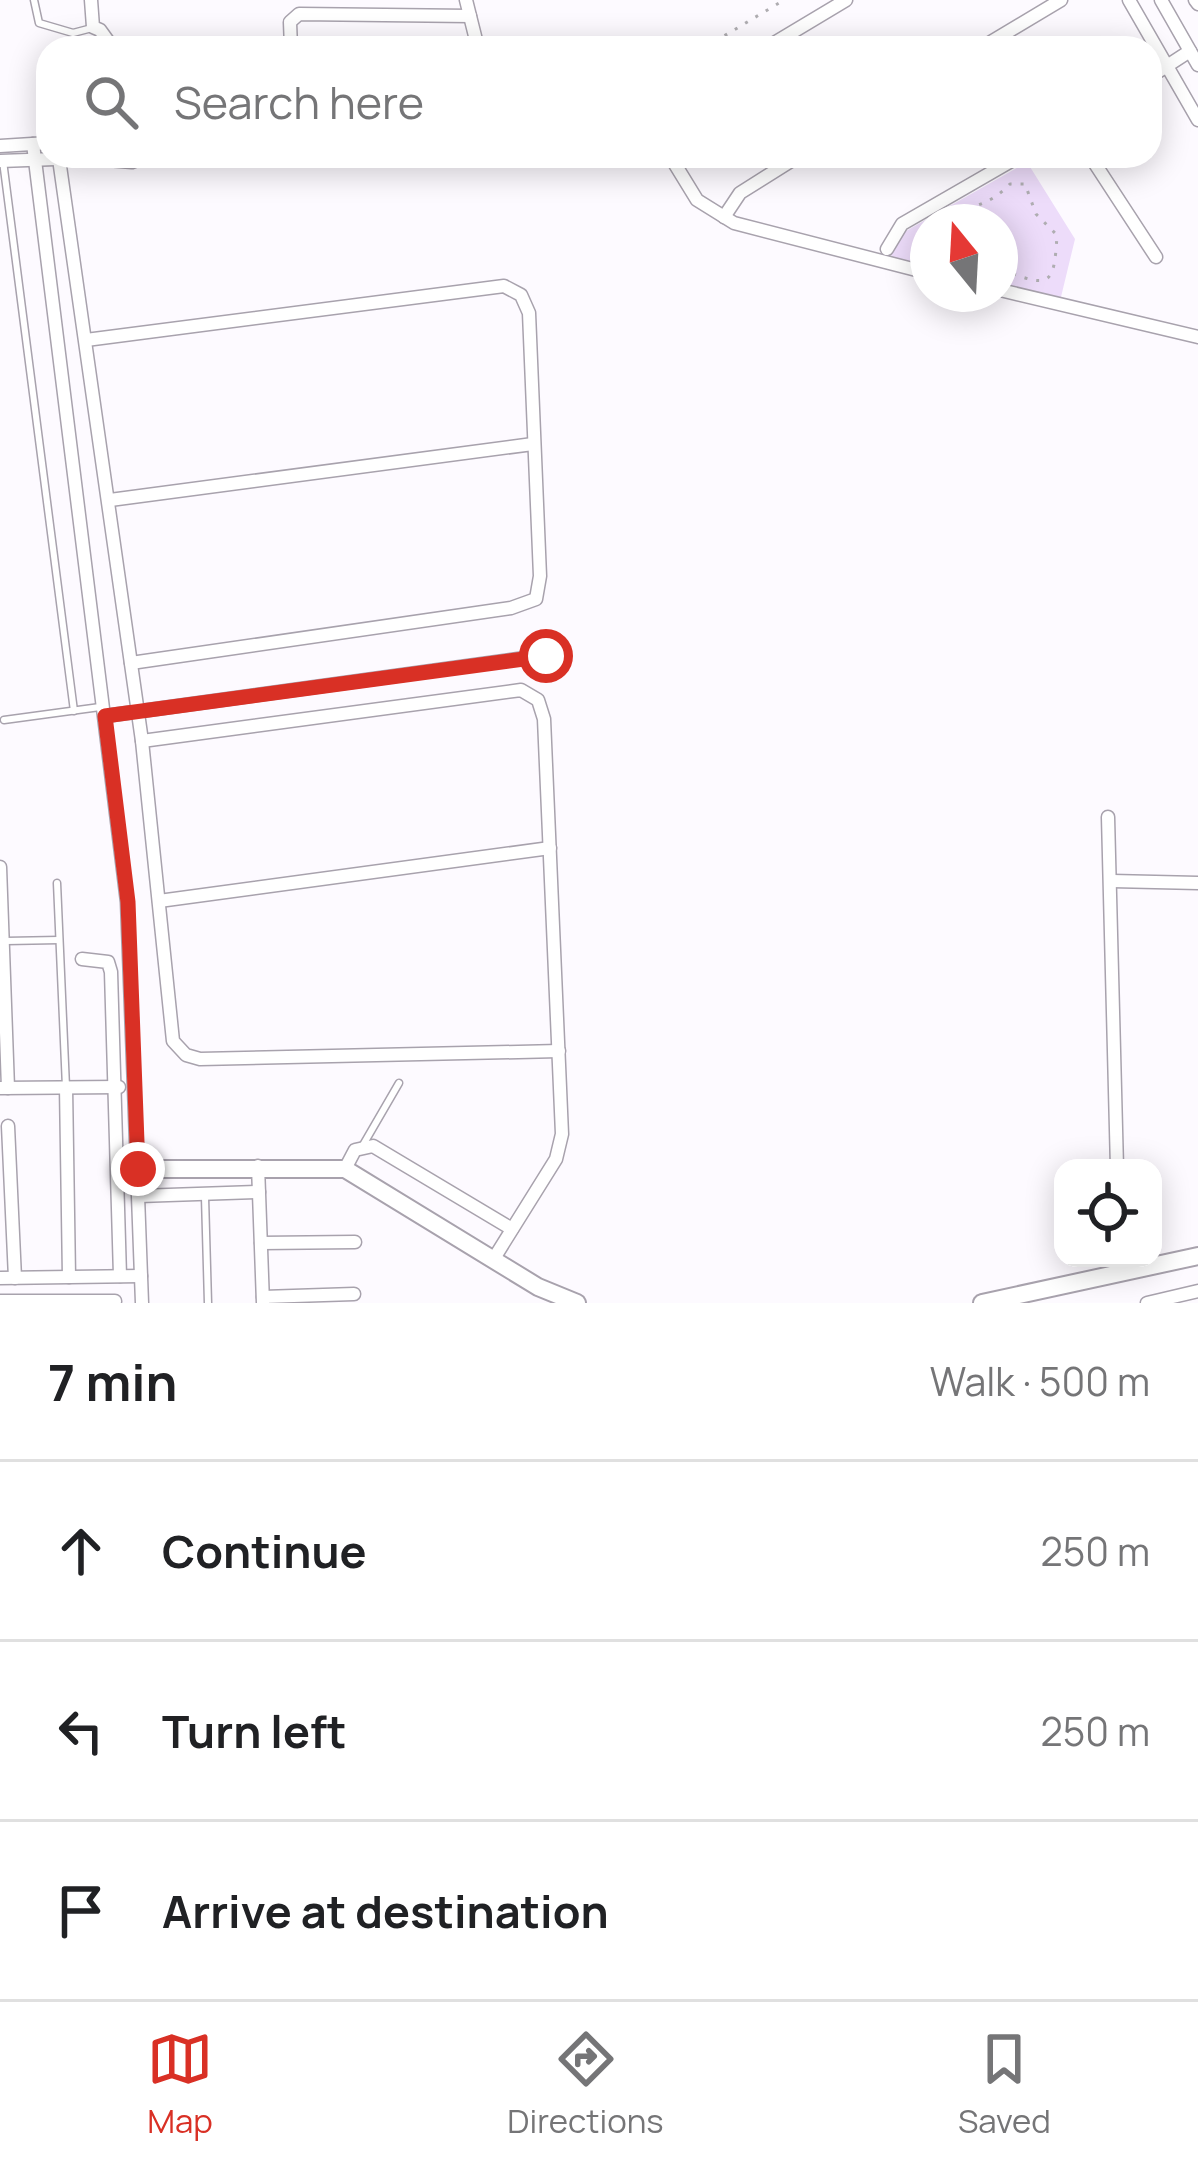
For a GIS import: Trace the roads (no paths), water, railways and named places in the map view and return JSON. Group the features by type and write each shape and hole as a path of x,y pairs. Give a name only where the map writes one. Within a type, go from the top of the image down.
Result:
{"street":[{"path":"91,0 92,27 104,36"},
{"path":"466,0 475,36"},
{"path":"786,36 846,0"},
{"path":"1001,36 1061,0"},
{"path":"1129,0 1150,36"},
{"path":"1161,0 1198,65"},
{"path":"291,36 290,22 299,14 470,16"},
{"path":"1162,69 1190,51"},
{"path":"1162,57 1198,119"},
{"path":"1,156 36,146"},
{"path":"36,155 128,902 142,1303"},
{"path":"1,156 34,160"},
{"path":"59,168 142,741 170,1035 190,1057 560,1052"},
{"path":"677,168 697,200 724,217 757,231 910,269"},
{"path":"724,217 740,193 780,168"},
{"path":"887,249 902,224 999,168"},
{"path":"1098,168 1156,257"},
{"path":"86,340 512,288 521,295 529,314 540,576 536,599 525,605 131,663"},
{"path":"1018,294 1198,337"},
{"path":"110,500 533,444"},
{"path":"104,712 546,656"},
{"path":"142,741 521,690 538,700 544,719 560,1147 493,1260"},
{"path":"1108,817 1117,1159"},
{"path":"159,901 550,848"},
{"path":"0,867 4,1088 134,1088"},
{"path":"1112,881 1198,883"},
{"path":"4,1302 116,1302 110,966 82,958"},
{"path":"66,1087 69,1277"},
{"path":"8,1126 7,1278 141,1276"},
{"path":"345,1168 356,1150 373,1146 512,1229"},
{"path":"258,1166 263,1300 354,1294"},
{"path":"138,1169 345,1168 538,1287 577,1303"},
{"path":"139,1196 260,1192"},
{"path":"261,1243 356,1242"},
{"path":"1162,1261 1198,1256"},
{"path":"982,1303 1120,1267"},
{"path":"1147,1303 1198,1291"}],"lane":[{"path":"34,0 39,23 73,33 92,27"},
{"path":"1,156 74,711"},
{"path":"4,720 104,712"},
{"path":"57,883 66,1087"},
{"path":"2,950 59,940"},
{"path":"363,1145 399,1083"},
{"path":"206,1193 208,1303"}]}
